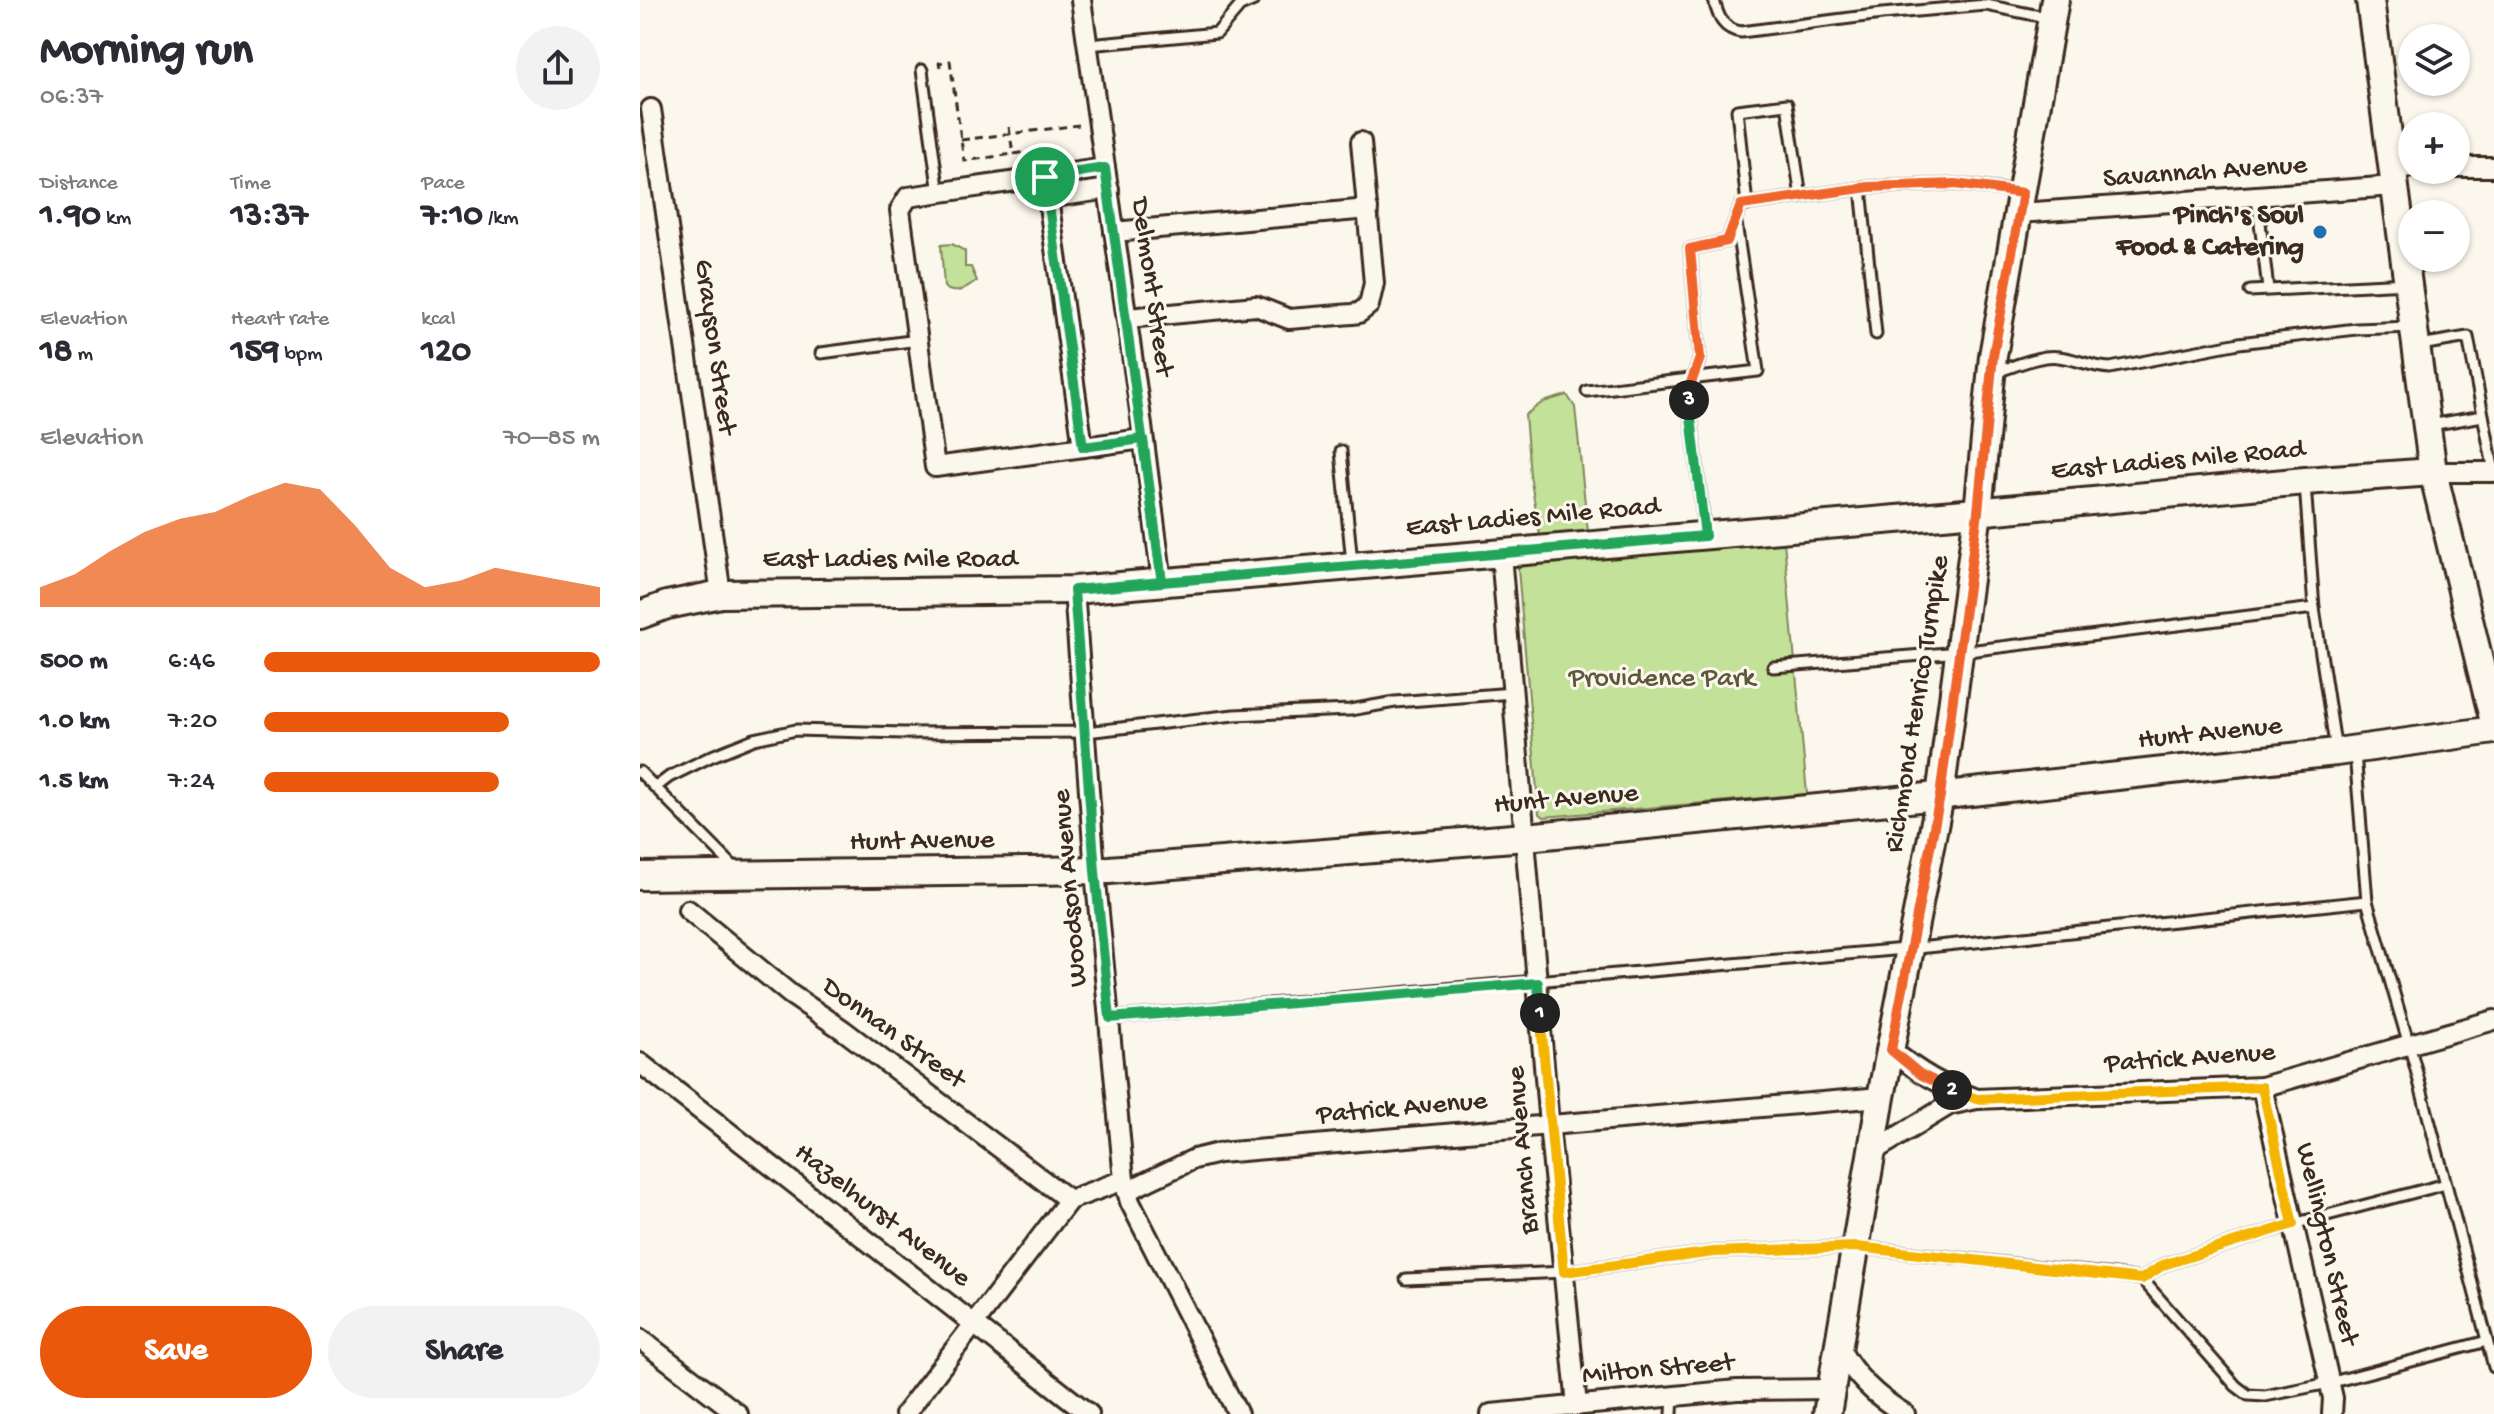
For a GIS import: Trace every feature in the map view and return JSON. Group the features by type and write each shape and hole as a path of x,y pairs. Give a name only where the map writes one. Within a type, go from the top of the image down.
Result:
{"street":[{"name":"Delmont Street","path":"1081,0 1128,318 1162,582"},
{"path":"2370,0 2398,168"},
{"name":"Richmond Henrico Turnpike","path":"1830,1401 1881,1097 1940,796 1978,512 1992,373 2053,9"},
{"name":"Grayson Street","path":"651,109 721,594"},
{"path":"1128,318 1256,306 1289,319 1359,313 1369,305 1374,292 1361,142"},
{"path":"2470,167 2494,167"},
{"path":"1105,168 908,197 900,210 935,467 1143,439"},
{"name":"Savannah Avenue","path":"2021,203 2257,198 2398,174"},
{"path":"1045,177 1083,447"},
{"path":"2400,184 2408,283 2433,472 2494,722"},
{"path":"1048,198 1109,189"},
{"path":"1114,232 1368,209"},
{"path":"2433,472 2494,472"},
{"name":"East Ladies Mile Road","path":"640,615 667,605 721,594 1074,590 2433,472"},
{"name":"Branch Avenue","path":"1501,554 1549,1125 1577,1406"},
{"name":"Woodson Avenue","path":"1074,590 1095,871 1126,1186"},
{"name":"Hunt Avenue","path":"642,874 743,876 1095,871 1526,837 1940,796 2345,751 2494,730"},
{"name":"Donnan Street","path":"688,910 790,994 843,1030 1069,1200"},
{"name":"Patrick Avenue","path":"1872,1152 1949,1105 1977,1099 2262,1087 2494,1020"},
{"name":"Patrick Avenue","path":"1891,1050 1920,1074 1977,1099"},
{"name":"Hazelhurst Avenue","path":"640,1063 1089,1414"},
{"name":"Wellington Street","path":"2262,1087 2333,1398 2332,1414"},
{"name":"Patrick Avenue","path":"1069,1200 1126,1186 1194,1159 1219,1153 1881,1097"},
{"path":"1126,1186 1130,1202 1238,1414"},
{"path":"905,1414 1069,1200"},
{"path":"640,1339 738,1414"},
{"path":"1840,1349 1850,1367 1865,1383 1905,1414"},
{"name":"Milton Street","path":"1491,1414 1577,1406 1672,1405 1737,1390 1830,1401"}],"lane":[{"path":"1088,45 1217,33 1240,6 1254,0"},
{"path":"1714,0 1722,22 1733,31 1741,32 1882,14 1986,5 2053,9"},
{"path":"922,70 939,194"},
{"path":"1747,205 1737,110 1787,104 1801,197"},
{"path":"1705,536 1688,391 1700,358 1690,249 1727,241 1741,205 1861,188 1955,184 2021,203"},
{"path":"1861,188 1876,334"},
{"path":"2257,198 2268,289"},
{"path":"1587,391 1758,371 1735,220"},
{"path":"2250,291 2408,283"},
{"path":"1992,373 2047,357 2110,368 2239,343 2356,329 2415,336 2468,337 2483,416 2490,429 2494,472"},
{"path":"821,353 918,340"},
{"path":"2427,425 2483,416"},
{"path":"1341,451 1352,566"},
{"path":"2305,481 2314,608 2345,751 2367,901 2409,1044 2494,1367"},
{"path":"1773,667 1960,652 2314,608"},
{"path":"656,787 669,777 712,756 754,739 796,730 1086,732 1194,719 1350,710 1395,702 1513,693"},
{"path":"640,772 743,876"},
{"path":"1110,1018 1538,983 2367,901"},
{"path":"1406,1279 1564,1272 1714,1252 1857,1247 2142,1279 2163,1265 2293,1224 2446,1184"},
{"path":"2142,1279 2236,1386 2248,1395 2265,1396 2329,1383 2487,1341"}],"path":[{"path":"940,67 939,63 950,61 964,161 1046,149"},
{"path":"961,140 1099,122"},
{"path":"1009,127 1013,154"}],"green space":[{"path":"952,244 965,251 965,267 971,267 977,281 958,291 944,287 941,245"},
{"path":"1567,395 1575,407 1588,532 1540,536 1530,475 1525,415 1543,402"},
{"name":"Providence Park","path":"1784,541 1807,794 1544,817 1539,814 1519,564"}],"place":[{"name":"Pinch's Soul Food & Catering","path":"2320,232"}],"route":[{"path":"1045,177 1083,447 1143,439 1151,503 1162,582 1074,590 1095,871 1110,1018 1538,983 1564,1272 1714,1252 1857,1247 2142,1279 2163,1265 2293,1224 2262,1087 1977,1099 1920,1074 1891,1050 1940,796 1978,512 1993,356 2023,193 1955,184 1869,187 1741,205 1727,241 1690,249 1700,358 1688,391 1705,536 1162,582 1141,418 1105,168 1045,177"}]}
